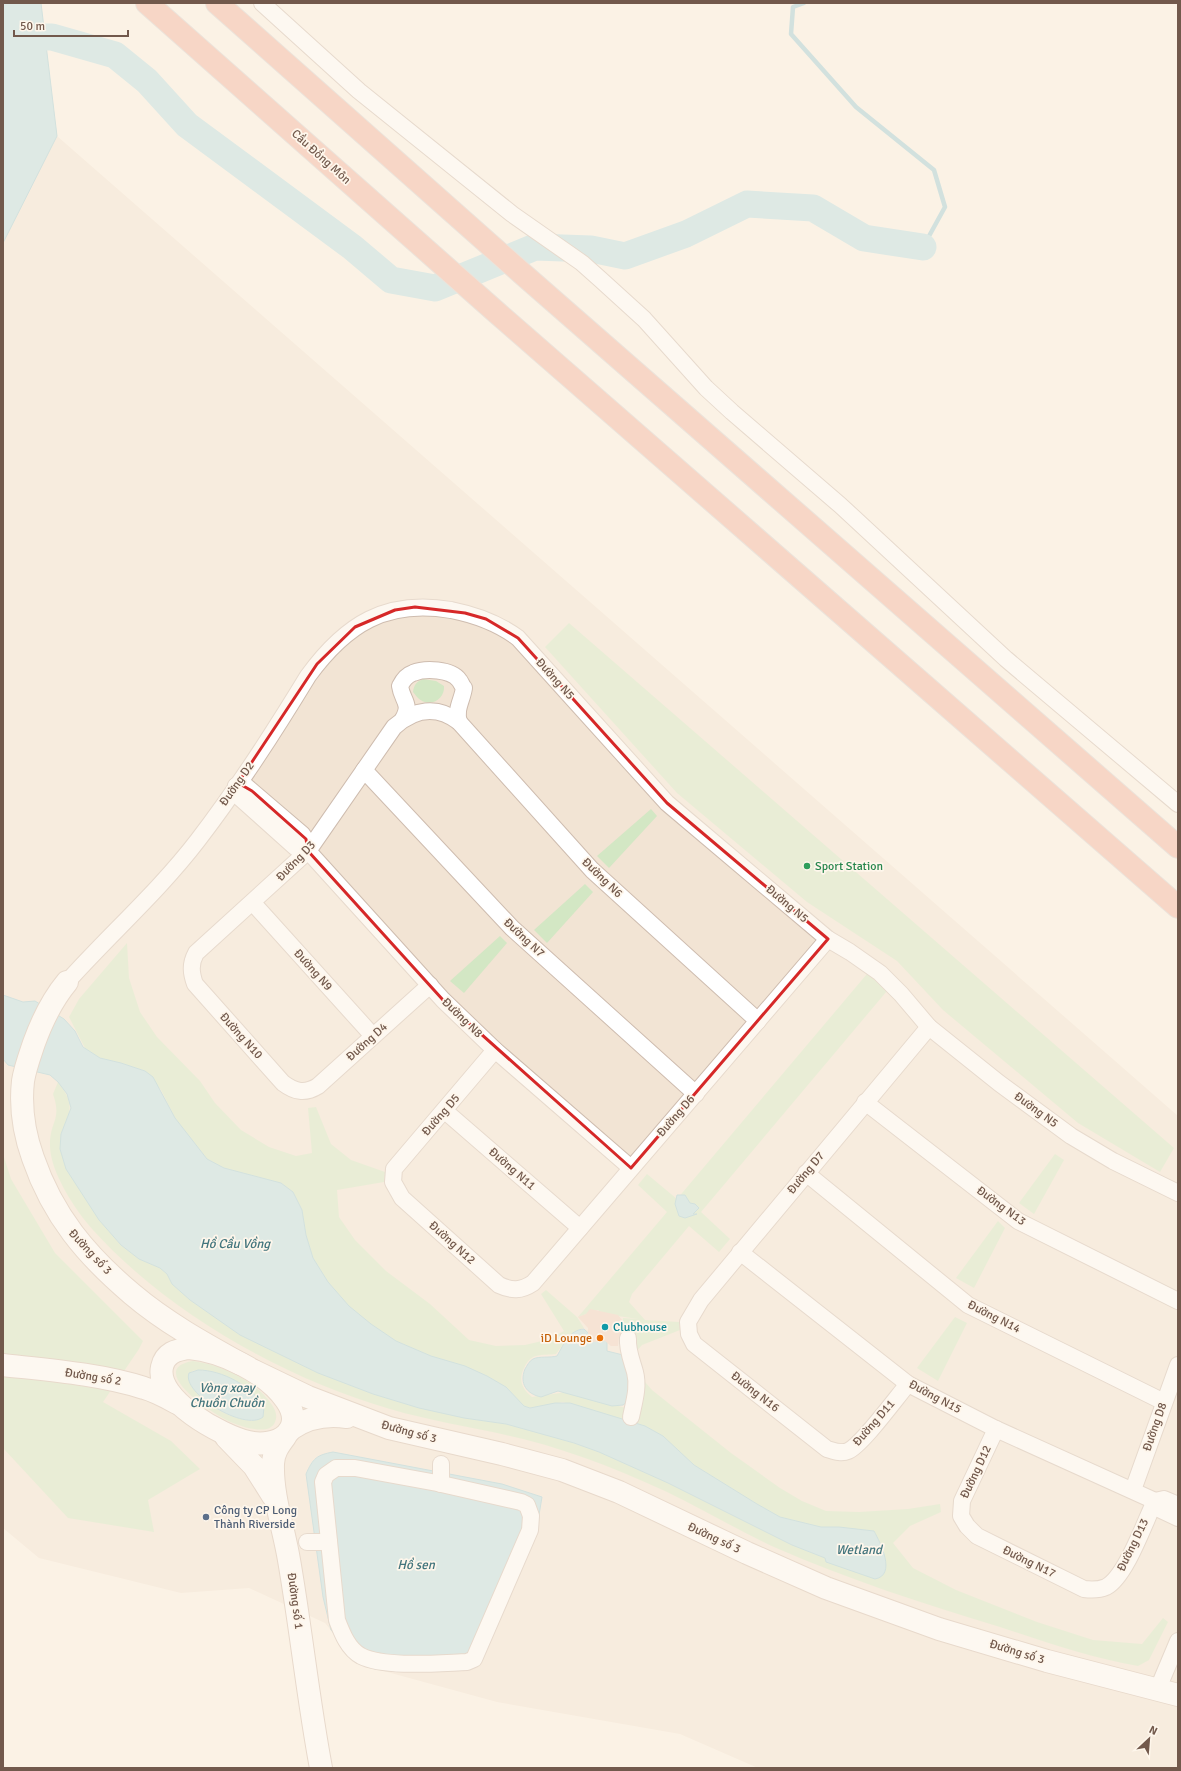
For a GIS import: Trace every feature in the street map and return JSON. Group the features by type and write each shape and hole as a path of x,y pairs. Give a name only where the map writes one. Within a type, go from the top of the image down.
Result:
{"highway":[{"name":"Cầu Đồng Môn","path":"147,3 495,311 1178,907"},
{"path":"217,3 525,276 1178,847"}],"street":[{"path":"262,3 360,91 512,214 582,263 639,314 716,398 840,505 1006,659 1178,804"},
{"name":"Đường D2","path":"67,982 165,879 198,840 236,786 312,670 340,640 355,627 373,617 395,610 415,607"},
{"name":"Đường N5","path":"415,607 440,608 465,613 505,628 518,638 667,803 828,939 880,973 901,994 929,1027 999,1083 1070,1136 1113,1160 1178,1192"},
{"path":"403,719 407,712 407,704 401,694 400,686 405,677 413,672 436,671 448,673 459,679 464,688 457,707 459,722"},
{"name":"Đường N6","path":"403,719 420,712 436,711 447,714 459,722 592,870 758,1021"},
{"name":"Đường D3","path":"192,970 192,961 196,953 253,903 308,851 385,738 403,719"},
{"name":"Đường N7","path":"364,770 512,928 696,1094"},
{"name":"Đường N8","path":"236,786 242,785 247,787 302,834 308,843 308,851 443,1000 495,1050 631,1168"},
{"name":"Đường N9","path":"253,903 373,1036"},
{"name":"Đường D6","path":"521,1289 533,1283 828,939"},
{"name":"Đường N10","path":"192,970 195,984 283,1084 291,1089 301,1092"},
{"name":"Đường số 3","path":"67,982 54,999 44,1018 27,1062 23,1081 22,1113 24,1128 35,1163 48,1195 66,1226 102,1266 132,1294 167,1321 248,1368 316,1400 389,1428 502,1454 562,1470 618,1492 747,1554 826,1588 939,1629 1047,1661 1157,1691 1178,1695"},
{"name":"Đường D4","path":"301,1092 310,1091 318,1086 430,985"},
{"name":"Đường D7","path":"688,1322 702,1300 740,1252 929,1027"},
{"name":"Đường D5","path":"393,1182 394,1169 445,1111 495,1050"},
{"name":"Đường N13","path":"865,1102 1018,1221 1176,1299"},
{"name":"Đường N11","path":"445,1111 580,1228"},
{"name":"Đường N14","path":"806,1173 968,1305 1164,1402"},
{"name":"Đường N12","path":"393,1182 402,1198 500,1285 510,1290 521,1289"},
{"name":"Đường N15","path":"740,1252 908,1384 996,1429 1133,1490 1155,1501 1159,1509 1178,1518"},
{"path":"132,1294 154,1316 164,1332 167,1345 161,1371 163,1380 169,1392 179,1403 218,1430 234,1444 254,1466 271,1492 279,1509"},
{"name":"Đường N16","path":"688,1322 689,1334 694,1344 827,1449 836,1452"},
{"path":"628,1338 627,1345 635,1371 636,1387 631,1417"},
{"path":"165,1359 168,1354 177,1350 189,1348 213,1352 248,1368 276,1388 286,1400 293,1419 288,1433"},
{"name":"Đường số 2","path":"3,1365 125,1382 144,1388 179,1403"},
{"name":"Đường D8","path":"1133,1490 1178,1365"},
{"name":"Đường D11","path":"836,1452 848,1451 859,1444 908,1384"},
{"path":"218,1430 249,1442 265,1444 276,1442 308,1419 331,1415 346,1417 389,1428"},
{"name":"Đường D12","path":"961,1516 962,1501 996,1429"},
{"name":"Đường số 1","path":"288,1433 275,1452 273,1463 279,1509 289,1560 321,1768"},
{"path":"441,1464 441,1484"},
{"path":"336,1468 355,1468 441,1484 522,1502 527,1505 531,1516 530,1530 474,1659 468,1662 384,1663 360,1655 344,1638 337,1620 329,1542 323,1482 326,1475 336,1468"},
{"name":"Đường N15","path":"1155,1501 1164,1499 1178,1505"},
{"name":"Đường D13","path":"1106,1586 1117,1577 1126,1563 1155,1501"},
{"name":"Đường N17","path":"961,1516 967,1526 977,1536 1084,1589 1094,1590 1106,1586"},
{"path":"307,1542 329,1542"},
{"path":"1157,1691 1178,1641"}],"highlighted area":[{"path":"415,607 465,613 486,619 518,638 667,803 828,939 631,1168 443,1000 308,851 306,839 252,791 240,784 236,786 317,664 355,627 395,610"}],"shaded area":[{"path":"57,136 1178,1116 1178,1768 758,1768 680,1734 497,1702 358,1664 325,1623 249,1588 181,1593 39,1558 3,1528 3,243"}],"green space":[{"name":"Sport Station","path":"569,623 1174,1148 1160,1172 1078,1123 943,1010 897,961 807,902 677,793 545,647"},
{"path":"423,679 436,681 444,686 443,693 439,699 429,703 418,698 413,692 416,684"},
{"path":"651,809 657,816 609,868 597,856"},
{"path":"585,884 593,892 547,943 534,930"},
{"path":"500,936 507,943 464,993 450,981"},
{"path":"127,943 129,978 140,1012 157,1037 200,1081 215,1103 241,1130 269,1147 296,1156 312,1153 308,1108 316,1107 331,1144 351,1160 385,1172 384,1182 337,1190 339,1217 355,1240 386,1271 430,1304 469,1340 496,1346 525,1345 546,1340 564,1331 541,1294 546,1290 577,1317 584,1328 571,1335 556,1354 539,1355 529,1360 525,1366 521,1379 525,1390 532,1397 567,1392 626,1408 630,1365 622,1348 623,1318 638,1319 611,1315 610,1320 598,1310 578,1317 667,1212 638,1185 647,1174 677,1199 872,968 892,985 701,1212 730,1239 719,1252 689,1226 632,1294 629,1302 645,1320 679,1322 680,1330 642,1345 634,1354 638,1374 652,1390 731,1453 780,1488 802,1501 826,1511 859,1512 908,1509 940,1504 941,1512 910,1526 893,1543 913,1568 956,1590 1037,1622 1093,1640 1142,1644 1163,1618 1168,1622 1149,1660 1138,1666 1086,1654 943,1609 858,1580 774,1547 667,1492 604,1465 523,1439 407,1414 350,1396 269,1360 229,1339 191,1314 156,1288 123,1260 86,1222 64,1189 54,1166 50,1144 50,1136 56,1115 53,1094 58,1082 67,1096 70,1107 61,1134 99,1220 121,1245 139,1259 160,1268 167,1274 172,1284 190,1300 240,1335 318,1373 373,1394 419,1408 464,1418 506,1424 574,1443 599,1452 668,1483 792,1545 822,1557 860,1530 821,1527 780,1517 694,1465 663,1436 563,1402 530,1408 524,1406 506,1387 487,1376 471,1369 431,1356 396,1341 371,1324 349,1306 328,1282 313,1258 306,1235 302,1210 293,1192 281,1183 224,1168 207,1159 175,1118 161,1090 145,1071 100,1058 86,1050 69,1017 79,999"},
{"path":"3,1154 11,1179 55,1253 143,1341 103,1402 171,1441 200,1469 148,1500 154,1532 68,1518 3,1448"},
{"path":"1055,1154 1064,1160 1034,1214 1019,1203"},
{"path":"998,1221 1005,1228 974,1288 956,1278"},
{"path":"955,1317 967,1323 938,1381 917,1368"},
{"path":"193,1361 215,1366 237,1375 257,1388 265,1396 275,1411 275,1422 268,1429 262,1430 249,1428 237,1425 213,1412 188,1393 179,1383 176,1373 180,1366","holes":["206,1370 220,1374 251,1392 252,1421 233,1417 224,1413 200,1396 189,1380 192,1371"]}],"water":[{"path":"3,3 41,3 57,136 3,243"},
{"name":"Hồ Cầu Vồng","path":"3,995 23,1002 35,1001 64,1019 75,1031 83,1047 100,1058 145,1071 153,1077 175,1118 207,1159 224,1168 281,1183 293,1192 302,1210 306,1235 313,1258 328,1282 349,1306 371,1324 396,1341 431,1356 465,1366 487,1376 506,1387 524,1406 530,1408 555,1403 570,1403 645,1426 663,1436 694,1465 780,1517 821,1527 839,1527 874,1531 885,1558 885,1571 882,1576 875,1579 826,1562 825,1558 792,1545 668,1483 599,1452 574,1443 506,1424 464,1418 419,1408 373,1394 318,1373 240,1335 190,1300 172,1284 167,1274 160,1268 139,1259 121,1245 99,1220 66,1169 60,1149 61,1134 71,1108 67,1094 58,1082 50,1075 8,1065 3,1059"},
{"path":"677,1195 685,1195 690,1203 695,1204 699,1208 693,1214 697,1214 685,1218 679,1216 675,1204"},
{"path":"584,1329 598,1342 607,1340 607,1351 627,1356 631,1372 627,1402 623,1405 612,1406 558,1391 541,1397 536,1396 526,1388 523,1374 530,1361 538,1358 557,1356 565,1342 574,1332"},
{"name":"Vòng xoay Chuồn Chuồn","path":"198,1370 226,1376 244,1386 259,1399 264,1407 263,1417 254,1420 243,1419 230,1415 204,1400 189,1381 189,1373"},
{"name":"Hồ sen","path":"333,1452 502,1484 542,1497 538,1521 482,1656 399,1669 375,1669 357,1659 331,1630 323,1597 306,1474 316,1458 323,1454"}],"building":[{"name":"Clubhouse","path":"590,1309 618,1315 622,1320 623,1328 619,1337 618,1346 611,1346 605,1341 591,1342 588,1336 588,1328 578,1317 586,1314"}],"waterway":[{"path":"804,3 793,7 791,34 856,107 934,170 945,207 923,247"},
{"path":"3,37 52,37 115,55 147,81 187,125 352,247 391,280 435,288 535,247 591,249 625,256 686,234 747,204 813,208 864,238 923,247"}],"place":[{"name":"Sport Station","path":"807,866"},
{"name":"Clubhouse","path":"605,1327"},
{"name":"iD Lounge","path":"600,1338"},
{"name":"Công ty CP Long Thành Riverside","path":"206,1517"}],"water label":[{"name":"Wetland","path":"859,1550"}]}
